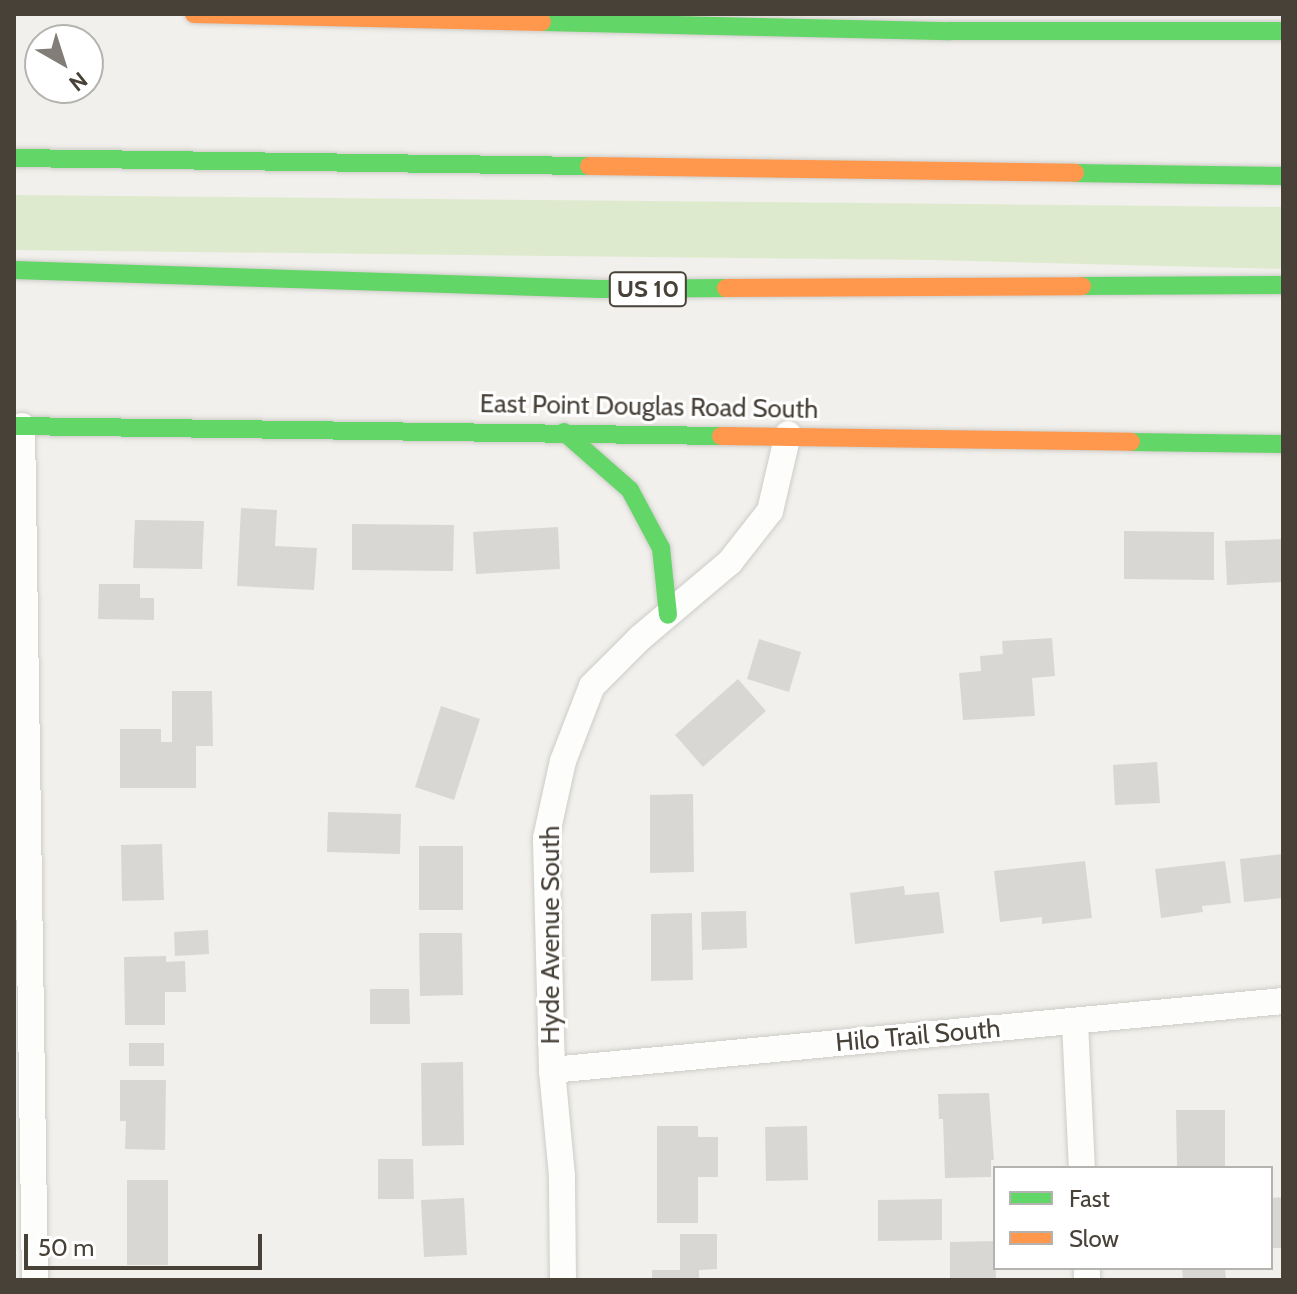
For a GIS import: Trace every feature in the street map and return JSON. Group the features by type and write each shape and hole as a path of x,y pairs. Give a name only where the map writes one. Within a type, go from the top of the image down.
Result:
{"main road":[{"path":"194,14 950,31 1283,31"},
{"path":"14,158 1283,176"},
{"name":"US 10","path":"14,270 601,289 1283,285"},
{"name":"East Point Douglas Road South","path":"18,426 788,434 1029,442 1283,444"},
{"path":"564,432 630,490 661,548 668,615"}],"street":[{"path":"18,426 23,959 35,1280"},
{"name":"Hyde Avenue South","path":"563,1280 562,1176 552,1070 546,838 563,761 592,686 730,562 770,511 788,434"},
{"name":"Hilo Trail South","path":"552,1070 1283,1001"},
{"path":"1075,1022 1082,1166"}],"green space":[{"path":"14,195 1283,207 1283,269 933,260 14,250"}],"building":[{"path":"241,508 277,510 275,546 317,548 314,590 237,586"},
{"path":"135,520 204,521 202,569 133,568"},
{"path":"352,524 454,525 453,571 352,570"},
{"path":"558,527 560,569 476,574 473,532"},
{"path":"1124,531 1214,532 1214,580 1124,579"},
{"path":"1283,539 1283,582 1227,585 1225,541"},
{"path":"99,584 140,584 140,598 154,598 154,620 98,619"},
{"path":"1052,638 1055,676 1032,678 1035,716 963,720 959,673 981,671 980,656 1003,654 1002,641"},
{"path":"759,639 801,652 789,692 747,679"},
{"path":"738,679 766,711 703,767 675,735"},
{"path":"172,691 212,691 213,746 196,746 196,788 120,788 120,729 161,729 161,742 172,742"},
{"path":"441,706 480,719 454,800 415,787"},
{"path":"1157,762 1160,803 1115,805 1113,765"},
{"path":"693,794 694,872 650,873 650,795"},
{"path":"328,812 401,814 400,854 327,852"},
{"path":"162,844 164,900 122,901 121,845"},
{"path":"419,846 463,846 463,910 419,910"},
{"path":"1283,854 1283,898 1244,902 1240,859"},
{"path":"1085,861 1092,918 1042,924 1042,917 1000,922 994,871"},
{"path":"1225,861 1231,903 1202,906 1203,912 1161,918 1155,869"},
{"path":"904,886 905,895 939,892 944,933 855,944 850,893"},
{"path":"746,911 747,948 702,950 701,912"},
{"path":"692,913 693,980 651,981 651,914"},
{"path":"208,930 209,954 175,956 174,932"},
{"path":"419,933 462,933 463,995 420,996"},
{"path":"166,956 166,962 185,961 186,992 165,992 165,1025 125,1025 124,957"},
{"path":"370,989 409,989 410,1024 370,1024"},
{"path":"129,1043 164,1043 164,1066 129,1066"},
{"path":"463,1062 464,1145 422,1146 421,1063"},
{"path":"120,1080 166,1080 165,1150 125,1149 126,1121 120,1121"},
{"path":"989,1093 994,1160 991,1160 991,1177 945,1178 943,1119 939,1119 938,1094"},
{"path":"1176,1110 1225,1110 1225,1166 1177,1166"},
{"path":"657,1126 698,1126 698,1137 718,1137 718,1177 698,1177 698,1223 657,1223"},
{"path":"807,1126 808,1180 766,1181 765,1127"},
{"path":"378,1159 413,1159 414,1199 378,1199"},
{"path":"127,1180 168,1180 168,1265 127,1265"},
{"path":"1283,1197 1283,1248 1273,1248 1273,1198"},
{"path":"464,1198 467,1255 424,1257 421,1200"},
{"path":"942,1199 942,1240 878,1241 878,1200"},
{"path":"680,1234 717,1234 717,1269 699,1270 699,1280 652,1280 652,1270 680,1270"},
{"path":"993,1241 996,1280 950,1280 950,1242"},
{"path":"1182,1270 1225,1270 1226,1280 1183,1280"}],"traffic: fast":[{"path":"542,22 950,31 1283,31"},
{"path":"14,158 589,166"},
{"path":"1075,173 1283,176"},
{"path":"14,270 601,289 726,288"},
{"path":"1082,286 1283,285"},
{"path":"14,426 721,436"},
{"path":"564,432 630,490 661,548 668,615"},
{"path":"1131,442 1283,444"}],"traffic: slow":[{"path":"194,14 542,22"},
{"path":"589,166 1075,173"},
{"path":"726,288 1082,286"},
{"path":"721,436 1131,442"}]}
